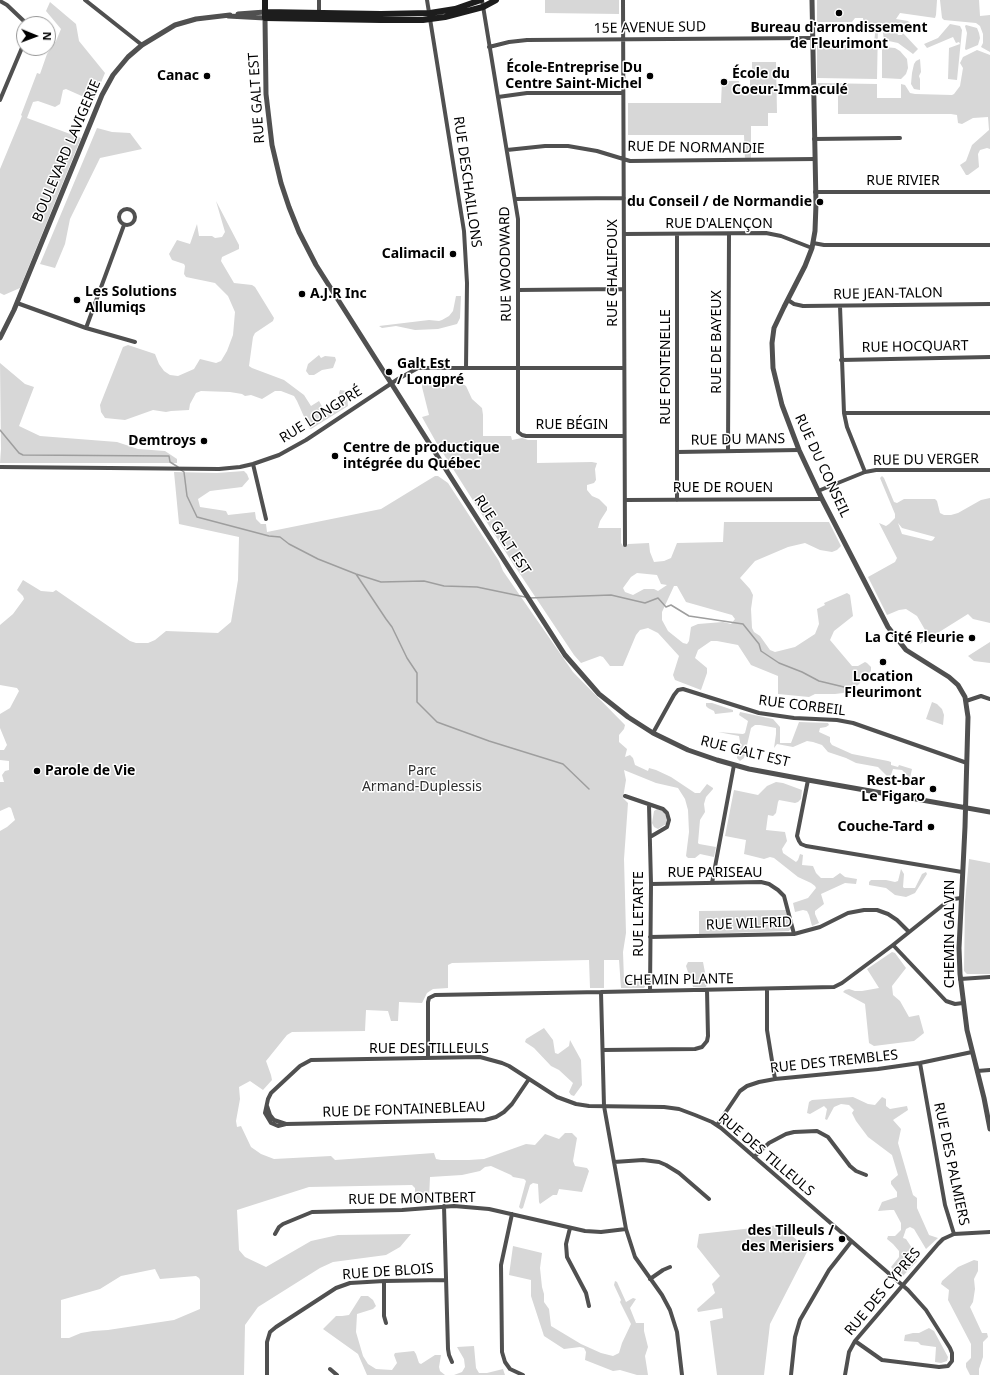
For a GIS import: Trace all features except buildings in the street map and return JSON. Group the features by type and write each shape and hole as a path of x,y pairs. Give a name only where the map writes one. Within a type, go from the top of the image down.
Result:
{"main road":[{"name":"RUE GALT EST","path":"265,0 265,15"},
{"name":"BOULEVARD LAVIGERIE","path":"265,15 454,16 482,3 496,0"}],"street":[{"path":"85,0 142,45"},
{"path":"319,0 319,16"},
{"name":"RUE DESCHAILLONS","path":"427,0 464,231 466,277 466,368"},
{"name":"RUE CHALIFOUX","path":"623,0 625,545"},
{"name":"RUE DU CONSEIL","path":"812,0 816,225 812,245 805,266 774,328 772,359 775,378 782,405 799,450 822,499 893,635 906,650 954,681 964,694 968,717 966,809"},
{"path":"0,1 7,5 19,16"},
{"name":"RUE WOODWARD","path":"482,3 518,224 517,425 520,434"},
{"name":"BOULEVARD LAVIGERIE","path":"0,338 17,303 106,85 120,65 142,45 161,33 186,21 201,18 265,15"},
{"name":"RUE GALT EST","path":"265,15 268,116 275,160 286,198 297,226 316,265 565,655 599,694 628,717 653,733 688,750 734,765 808,780 966,809 990,812"},
{"name":"15E AVENUE SUD","path":"490,47 520,41 812,38"},
{"path":"0,100 19,56"},
{"path":"498,97 527,93 623,93"},
{"path":"814,139 900,138"},
{"name":"RUE DE NORMANDIE","path":"507,150 545,146 568,146 596,151 630,161 815,159"},
{"name":"RUE RIVIER","path":"815,192 990,192"},
{"path":"515,199 624,198"},
{"path":"127,209 133,212 135,218 131,224 124,225 118,217 121,211 127,209"},
{"path":"86,328 124,225"},
{"name":"RUE D'ALENÇON","path":"624,234 774,234 812,245 990,245"},
{"name":"RUE DE BAYEUX","path":"728,451 729,234"},
{"name":"RUE FONTENELLE","path":"677,235 677,500"},
{"path":"518,290 624,289"},
{"name":"RUE JEAN-TALON","path":"788,300 803,306 990,304"},
{"path":"17,303 86,328 135,342"},
{"path":"840,306 844,412 847,426 865,472"},
{"name":"RUE HOCQUART","path":"841,360 990,357"},
{"name":"RUE LONGPRÉ","path":"0,468 219,469 253,464 279,454 306,440 392,383 418,368 624,368"},
{"path":"844,412 990,413"},
{"name":"RUE BÉGIN","path":"520,434 533,436 624,436"},
{"name":"RUE DU MANS","path":"677,452 799,450"},
{"path":"253,464 266,519"},
{"name":"RUE DU VERGER","path":"818,491 865,472 883,469 990,470"},
{"name":"RUE DE ROUEN","path":"624,500 822,499"},
{"name":"RUE CORBEIL","path":"653,733 674,695 681,690 688,690 760,713 794,718 837,720 853,723 967,763"},
{"path":"966,701 981,696 990,699"},
{"path":"712,883 734,765"},
{"path":"808,780 797,836 798,841 801,844 962,872"},
{"path":"625,796 665,810 667,813 669,820 667,827 650,836"},
{"name":"RUE LETARTE","path":"649,805 650,991"},
{"name":"CHEMIN GALVIN","path":"966,809 959,948 960,979 962,1004 990,1129"},
{"name":"RUE PARISEAU","path":"650,884 761,882 770,884 778,890 786,900 794,934"},
{"name":"CHEMIN PLANTE","path":"428,1058 428,1002 429,998 435,995 829,988 838,986 948,901 961,898"},
{"name":"RUE WILFRID","path":"650,937 794,934 820,927 848,913 864,910 877,910 888,914 897,920 909,932"},
{"path":"893,945 946,1001 955,1004 962,1004"},
{"path":"960,979 990,977"},
{"path":"767,989 768,1030 775,1079"},
{"path":"602,1050 695,1049 702,1046 707,1041 708,1036 707,990"},
{"path":"601,992 604,1106 626,1229 635,1257 666,1302 674,1319 682,1375"},
{"name":"RUE DES TREMBLES","path":"717,1125 740,1091 747,1086 759,1082 775,1079 859,1072 920,1063 972,1052"},
{"name":"RUE DES TILLEULS","path":"307,1062 317,1060 487,1058 502,1063 557,1097 568,1102 589,1106 643,1106 671,1108 695,1115 717,1125 902,1285 922,1305 952,1353 952,1360 948,1366 939,1367 882,1360 855,1342"},
{"name":"RUE DE FONTAINEBLEAU","path":"307,1062 300,1066 269,1096 267,1106 270,1115 274,1120 286,1124 491,1119 499,1115 512,1104 529,1079"},
{"name":"RUE DES PALMIERS","path":"920,1063 945,1205 954,1234 990,1232"},
{"path":"977,1071 990,1070"},
{"path":"754,1157 769,1143 786,1134 802,1131 817,1131 828,1137 850,1166 856,1171 866,1175"},
{"path":"614,1162 628,1160 659,1162 679,1173 709,1199"},
{"path":"444,1206 448,1349 452,1362"},
{"name":"RUE DE MONTBERT","path":"275,1234 279,1227 283,1224 312,1212 402,1210 444,1206 479,1207 570,1228 601,1232 626,1229"},
{"path":"512,1214 501,1265 502,1352 505,1362 510,1369 523,1375"},
{"path":"570,1228 566,1244 567,1257 586,1293 589,1306"},
{"name":"RUE DES CYPRÈS","path":"845,1375 849,1352 855,1342 938,1244 943,1239 954,1234"},
{"path":"791,1375 795,1338 800,1320 829,1270 851,1242"},
{"path":"650,1279 670,1267"},
{"name":"RUE DE BLOIS","path":"267,1375 267,1342 268,1336 272,1330 336,1288 350,1283 445,1280"},
{"path":"384,1281 384,1316 386,1323"},
{"path":"330,1369 337,1375"}],"green space":[{"path":"545,0 619,0 619,14 545,13"},
{"path":"817,0 937,0 935,18 900,13 896,19 908,21 912,25 909,27 885,27 885,33 897,33 898,35 902,35 903,33 918,49 913,54 898,43 884,40 882,26 878,26 877,79 817,78 817,45 874,45 875,33 864,33 863,18 855,18 852,22 817,22"},
{"path":"940,0 979,0 980,16 990,15 990,52 981,47 983,43 983,34 980,26 976,23 944,20 942,18"},
{"path":"50,2 76,24 79,41 105,73 93,101 66,89 63,90 60,104 55,107 38,101 33,102 27,118 81,138 20,288 4,295 0,293 0,169 22,116 21,115 37,73 40,74 46,56 56,56 56,41 61,29 56,23 56,16 50,16 46,11"},
{"path":"950,24 960,26 962,30 957,80 948,79 949,48 960,44 959,42 956,43 953,37 927,48 924,44 938,38"},
{"path":"965,26 977,28 980,38 978,45 966,50 967,33"},
{"path":"884,47 895,48 907,59 908,68 906,74 901,79 882,78 882,50"},
{"path":"977,50 990,55 990,149 987,148 980,150 978,154 979,167 968,175 966,175 960,165 966,161 972,145 989,130 988,117 973,118 962,124 958,123 957,115 951,114 838,114 838,95 818,95 818,83 877,84 877,98 901,98 901,84 905,85 910,93 952,95 960,86 963,68 960,63 963,57"},
{"path":"920,59 920,90 914,89 911,84 914,64"},
{"path":"752,62 776,62 777,113 768,113 768,126 751,126 751,161 745,161 744,135 628,135 628,103 721,103 722,81 739,81 739,86 750,86 750,71 752,70"},
{"path":"97,128 112,132 130,133 142,149 100,158 70,219 65,244 55,268 40,264"},
{"path":"216,201 239,245 239,249 222,257 221,261 234,283 252,285 255,287 274,318 273,321 255,333 253,337 249,366 284,380 304,395 311,406 319,401 324,410 341,401 339,393 340,390 346,391 348,406 311,429 309,428 294,396 281,391 275,391 262,399 251,395 245,396 230,392 201,391 196,393 190,404 189,410 166,412 153,410 125,420 105,418 101,412 100,405 123,347 128,345 155,354 164,371 170,375 178,376 194,369 200,359 216,363 221,361 227,351 233,335 235,312 228,296 215,283 186,277 184,274 184,264 172,260 169,254 177,240 190,244 197,224 199,236 212,236 215,238 222,237 225,232"},
{"path":"456,296 461,296 460,318 457,324 438,329 415,330 396,326 382,328 379,326 429,320 442,320 449,316 453,311"},
{"path":"319,355 321,358 325,356 335,357 336,360 333,368 322,370 314,375 309,375 306,371 308,364"},
{"path":"0,363 25,384 34,387 19,426 40,436 117,442 138,449 165,451 177,459 177,463 0,463"},
{"path":"439,377 448,377 448,383 461,383 466,386 472,399 482,408 483,436 511,436 512,440 522,438 537,440 537,463 597,463 595,469 596,480 594,483 587,485 587,490 592,496 599,499 607,507 598,528 621,528 621,543 623,546 628,544 649,543 650,552 654,562 664,561 671,558 677,543 723,542 724,522 829,522 841,546 837,550 832,552 820,550 805,543 788,547 755,561 740,578 750,589 753,595 751,609 752,628 770,650 775,652 795,647 815,634 819,624 817,609 825,605 824,603 847,593 850,595 853,616 834,631 830,640 852,666 858,666 865,662 871,667 871,671 858,685 843,693 815,694 809,697 778,694 778,676 751,665 738,645 711,641 698,650 695,658 707,668 707,673 701,690 675,680 673,675 679,656 658,633 648,628 640,630 636,635 623,666 610,666 603,657 600,656 581,663 574,655 512,562 436,442 422,417 429,415 422,384","holes":["637,573 657,575 661,584 667,585 658,591 654,589 644,589 633,595 625,592 623,588 631,577","674,586 677,586 686,602 732,615 735,619 731,624 723,622 698,624 691,627 689,641 687,644 683,643 668,631 662,620 662,612"]},
{"name":"Parc Armand-Duplessis","path":"244,471 249,479 242,487 210,491 198,499 200,507 226,511 228,515 255,512 256,519 261,524 266,524 267,532 381,509 435,476 438,476 448,483 499,561 503,571 573,672 625,725 624,729 619,735 619,742 627,749 625,757 630,755 633,758 635,765 648,771 649,768 656,770 671,777 695,793 700,793 707,784 713,788 706,797 704,804 705,812 700,820 698,843 716,847 714,857 700,854 695,858 688,858 686,856 689,832 688,810 685,799 678,788 656,783 624,770 626,780 623,798 628,803 624,859 626,933 623,952 624,980 645,981 646,985 644,988 621,988 619,960 604,960 604,988 590,988 589,960 452,963 448,965 448,988 433,989 427,993 422,1003 399,1002 398,1021 391,1021 388,1011 366,1010 365,1031 292,1032 287,1035 266,1061 272,1080 263,1090 250,1081 239,1087 240,1099 236,1121 237,1127 241,1126 251,1147 261,1154 274,1159 331,1156 335,1160 434,1153 436,1159 441,1160 484,1159 526,1144 535,1145 545,1134 559,1139 565,1133 572,1133 577,1138 573,1161 575,1166 587,1168 589,1171 582,1192 559,1189 557,1195 553,1195 540,1204 538,1184 533,1183 530,1185 523,1208 521,1209 519,1207 526,1181 524,1179 513,1177 491,1166 485,1167 480,1171 462,1175 430,1177 429,1199 415,1200 415,1188 412,1185 309,1187 237,1210 239,1250 245,1257 266,1267 311,1241 338,1235 411,1234 400,1247 386,1255 333,1262 320,1268 258,1307 245,1325 244,1375 0,1375 0,831 15,820 11,808 9,807 0,811 0,782 4,782 2,775 5,771 9,770 9,761 0,760 0,750 4,750 7,745 0,728 0,714 10,708 19,691 17,688 0,685 0,625 13,614 24,599 17,590 23,580 41,591 53,592 56,590 130,641 136,643 148,643 155,640 166,631 218,633 231,622 238,580 239,537 179,524 174,472 217,473","holes":["155,1269 160,1279 196,1276 199,1278 200,1309 174,1320 93,1331 81,1333 69,1338 61,1338 61,1300 100,1289 121,1276"]},
{"path":"882,476 884,478 894,502 897,503 904,499 935,499 937,501 940,513 944,515 958,513 981,500 990,498 990,623 973,619 968,614 920,644 919,642 928,635 917,616 906,609 887,615 868,577 895,562 897,558 879,523 886,526 895,518 895,514 880,478","holes":["898,523 902,528 935,537 931,541 902,534"]},
{"path":"990,642 990,663 974,661 968,656"},
{"path":"932,702 937,704 942,709 944,715 943,725 926,719"},
{"path":"706,703 712,703 733,710 733,712 715,714 714,711 706,706"},
{"path":"740,712 773,719 780,727 780,743 791,743 799,722 828,723 829,725 826,727 820,728 819,732 830,737 830,742 832,745 852,754 888,761 891,762 891,765 898,767 899,765 912,769 910,778 902,770 893,769 891,775 887,776 878,767 856,763 828,752 822,745 813,742 807,741 793,747 777,744 774,748 776,728 760,725 755,725 751,728 744,758 740,761 737,758 740,742 739,736 718,732 745,733 748,721 739,715"},
{"path":"776,782 802,790 801,799 798,802 795,803 779,800 776,813 773,816 768,815 766,830 785,832 787,841 782,849 783,853 796,862 800,854 803,855 802,865 813,866 816,873 821,878 833,878 840,873 845,877 857,879 856,884 845,883 821,894 824,904 815,911 819,923 812,926 807,911 803,910 795,912 793,903 808,898 816,888 815,886 798,877 774,858 770,857 764,859 744,854 746,840 725,836 734,790 758,795 767,786"},
{"path":"657,809 664,812 667,818 666,824 658,829 654,827 652,823 654,811"},
{"path":"969,859 990,863 990,974 967,974 964,971 965,902"},
{"path":"901,869 904,874 904,888 915,888 922,874 926,872 927,874 915,893 906,897 895,895 886,888 869,885 871,880 898,881"},
{"path":"786,910 791,928 789,931 699,934 699,911"},
{"path":"892,952 895,953 906,968 892,986 893,995 900,1001 909,1017 919,1015 924,1033 914,1041 874,1046 869,1043 865,1004 843,992 849,989 862,991 879,988 867,969"},
{"path":"688,962 703,962 707,983 706,987 693,987 686,966"},
{"path":"544,1028 553,1040 555,1053 558,1054 569,1046 570,1040 581,1060 582,1085 574,1096 569,1092 573,1083 559,1070 551,1066 534,1048 525,1042 526,1039"},
{"path":"853,1097 868,1104 875,1105 882,1097 886,1099 886,1106 890,1109 907,1106 908,1110 893,1120 901,1129 898,1143 913,1195 917,1198 917,1208 929,1235 938,1238 926,1249 914,1229 910,1227 906,1229 903,1238 906,1239 910,1245 916,1255 917,1261 903,1276 900,1276 891,1267 899,1257 899,1251 887,1239 888,1236 895,1236 901,1230 901,1223 894,1210 878,1211 882,1202 897,1197 897,1192 891,1184 891,1181 898,1175 892,1155 868,1137 856,1121 852,1113 854,1110 849,1105 841,1104 834,1107 827,1120 825,1119 827,1109 824,1106 810,1114 807,1113 809,1102 812,1100"},
{"path":"780,1225 808,1250 770,1324 764,1375 717,1375 710,1321 723,1318 722,1308 698,1312 697,1309 715,1293 712,1284 720,1276 697,1247 699,1234"},
{"path":"513,1246 542,1253 540,1268 542,1287 544,1302 549,1309 551,1326 581,1344 601,1353 613,1356 619,1353 631,1324 620,1302 621,1300 614,1285 615,1281 617,1282 626,1302 633,1298 636,1299 630,1308 636,1323 644,1323 644,1331 648,1347 645,1356 648,1375 637,1375 620,1370 613,1371 585,1360 586,1352 584,1348 564,1349 544,1336 531,1296 531,1280 509,1275"},
{"path":"974,1260 978,1261 978,1271 974,1279 975,1289 973,1302 970,1307 982,1333 987,1333 988,1337 983,1342 983,1357 979,1369 979,1375 970,1375 966,1367 966,1363 971,1358 971,1344 948,1300 949,1290 941,1284 942,1281 958,1267"},
{"path":"361,1296 368,1296 373,1300 376,1306 373,1309 357,1314 356,1332 363,1356 368,1364 376,1369 392,1370 397,1363 394,1355 395,1353 414,1351 419,1363 421,1364 435,1355 441,1355 439,1367 440,1371 445,1375 367,1375 358,1354 323,1329 336,1316 349,1315"},
{"path":"929,1328 934,1331 948,1357 947,1361 941,1363 935,1362 936,1347 921,1345 918,1342 904,1341 905,1335 919,1333"},
{"path":"474,1346 476,1368 479,1373 487,1373 503,1369 505,1375 454,1375 462,1372 465,1367 464,1359 457,1347"}],"waterway":[{"path":"0,430 19,453 23,455 169,456 170,462 178,467"},
{"path":"181,470 184,472 187,496 197,517 269,536 280,537 289,544 318,559 381,582 424,581 444,586 477,587 525,597"},
{"path":"356,574 392,627 407,658 417,673 417,702 437,722 489,741 563,764 589,789"},
{"path":"529,598 611,595 645,603 658,598 666,607 671,605 689,616 743,624 759,644 761,651 779,663 802,672 819,681 844,687"}],"place":[{"name":"Bureau d'arrondissement de Fleurimont","path":"839,13"},
{"name":"Canac","path":"207,76"},
{"name":"École-Entreprise Du Centre Saint-Michel","path":"650,76"},
{"name":"École du Coeur-Immaculé","path":"724,82"},
{"name":"du Conseil / de Normandie","path":"820,202"},
{"name":"Calimacil","path":"453,254"},
{"name":"A.J.R Inc","path":"302,294"},
{"name":"Les Solutions Allumiqs","path":"77,300"},
{"name":"Galt Est / Longpré","path":"389,372"},
{"name":"Demtroys","path":"204,441"},
{"name":"Centre de productique intégrée du Québec","path":"335,456"},
{"name":"La Cité Fleurie","path":"972,638"},
{"name":"Location Fleurimont","path":"883,662"},
{"name":"Parole de Vie","path":"37,771"},
{"name":"Rest-bar Le Figaro","path":"933,789"},
{"name":"Couche-Tard","path":"931,827"},
{"name":"des Tilleuls / des Merisiers","path":"842,1239"}]}
